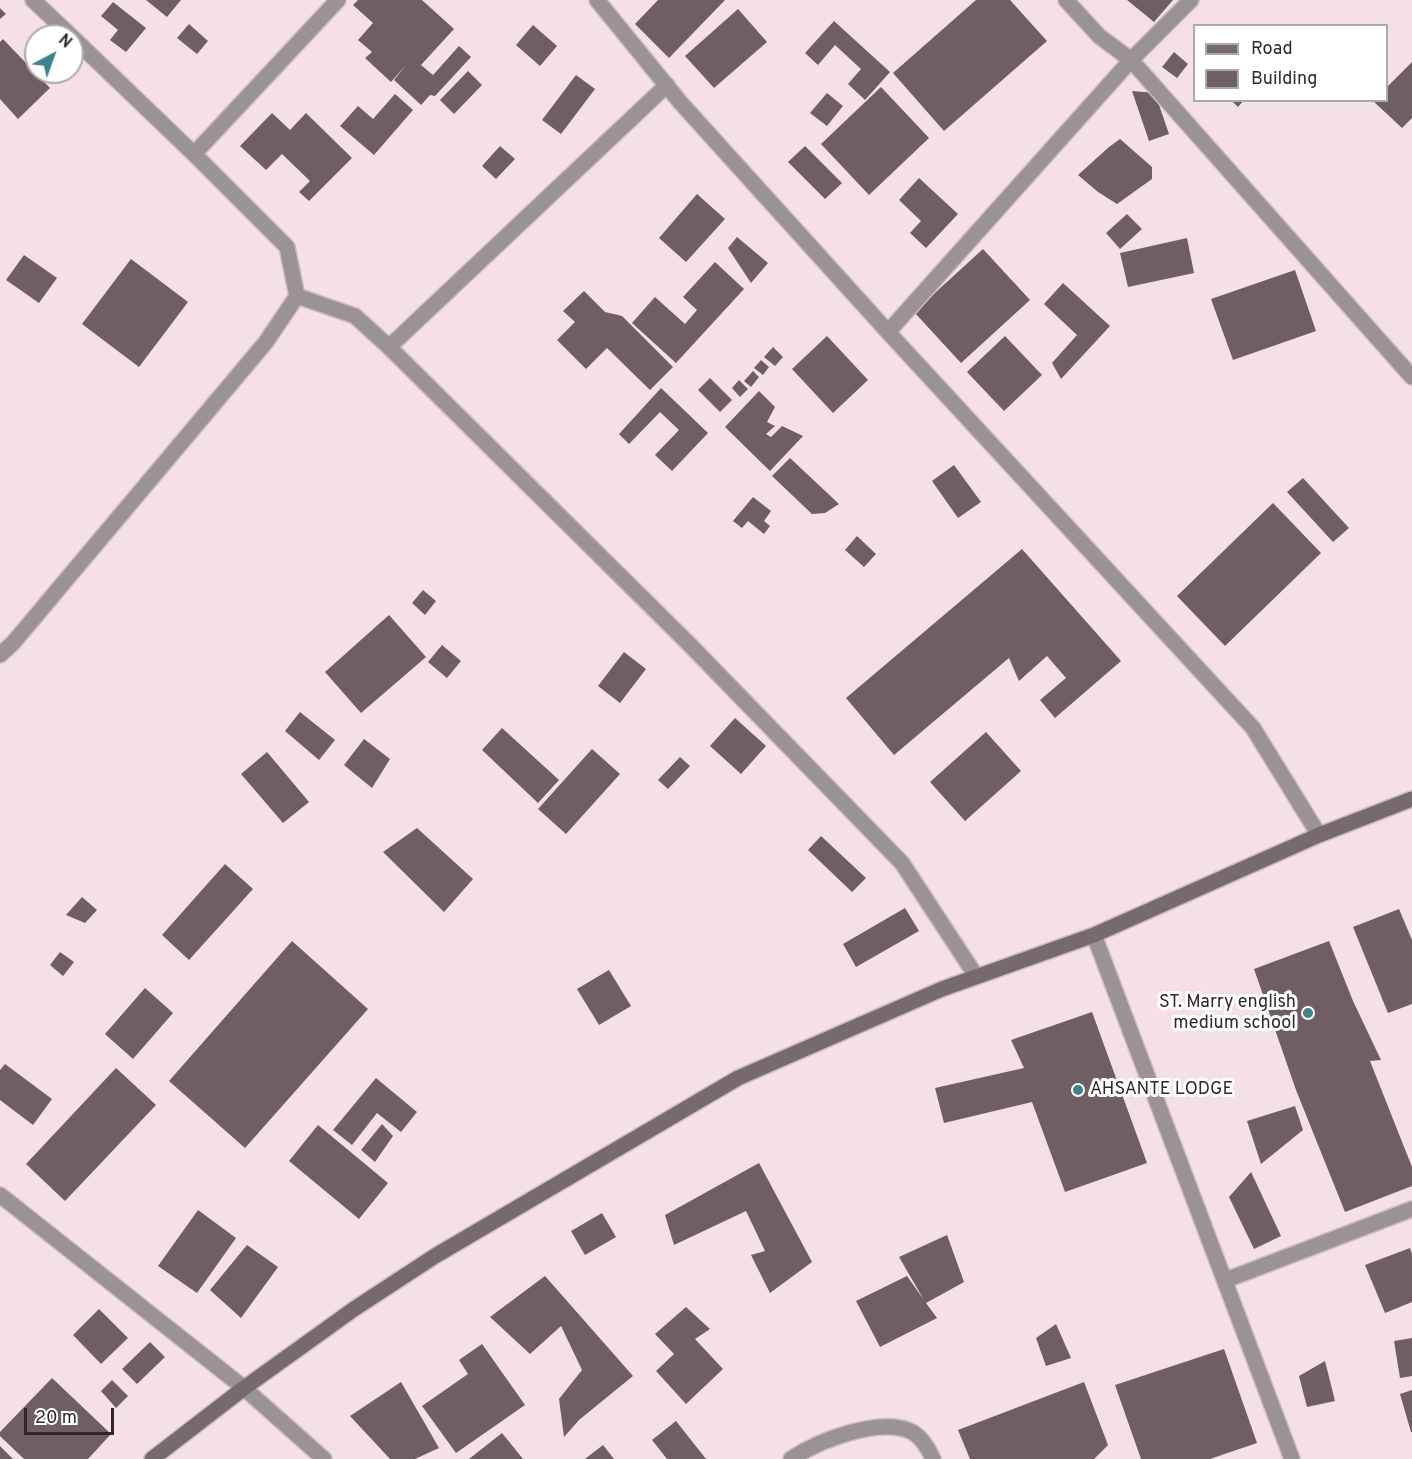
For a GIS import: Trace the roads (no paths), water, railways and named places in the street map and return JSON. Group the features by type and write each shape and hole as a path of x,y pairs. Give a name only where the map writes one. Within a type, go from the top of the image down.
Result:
{"main road":[{"path":"153,1459 244,1388 354,1309 435,1256 738,1078 942,989 1094,935 1319,835 1412,799"}],"street":[{"path":"33,0 58,24"},
{"path":"194,154 338,0"},
{"path":"597,0 667,86 888,332 1253,728 1319,835"},
{"path":"1066,0 1099,36 1131,60 1412,377"},
{"path":"888,332 1131,60 1191,0"},
{"path":"0,655 13,643 266,342 297,296 287,247 84,49"},
{"path":"389,347 667,86"},
{"path":"297,296 355,316 690,645 902,863 976,976"},
{"path":"1094,935 1292,1459"},
{"path":"0,1195 244,1388 324,1459"},
{"path":"1226,1280 1412,1209"},
{"path":"791,1459 804,1450 854,1431 882,1426 910,1431 929,1449 933,1459"}],"place":[{"name":"ST. Marry english medium school","path":"1308,1013"},
{"name":"AHSANTE LODGE","path":"1078,1090"}]}
